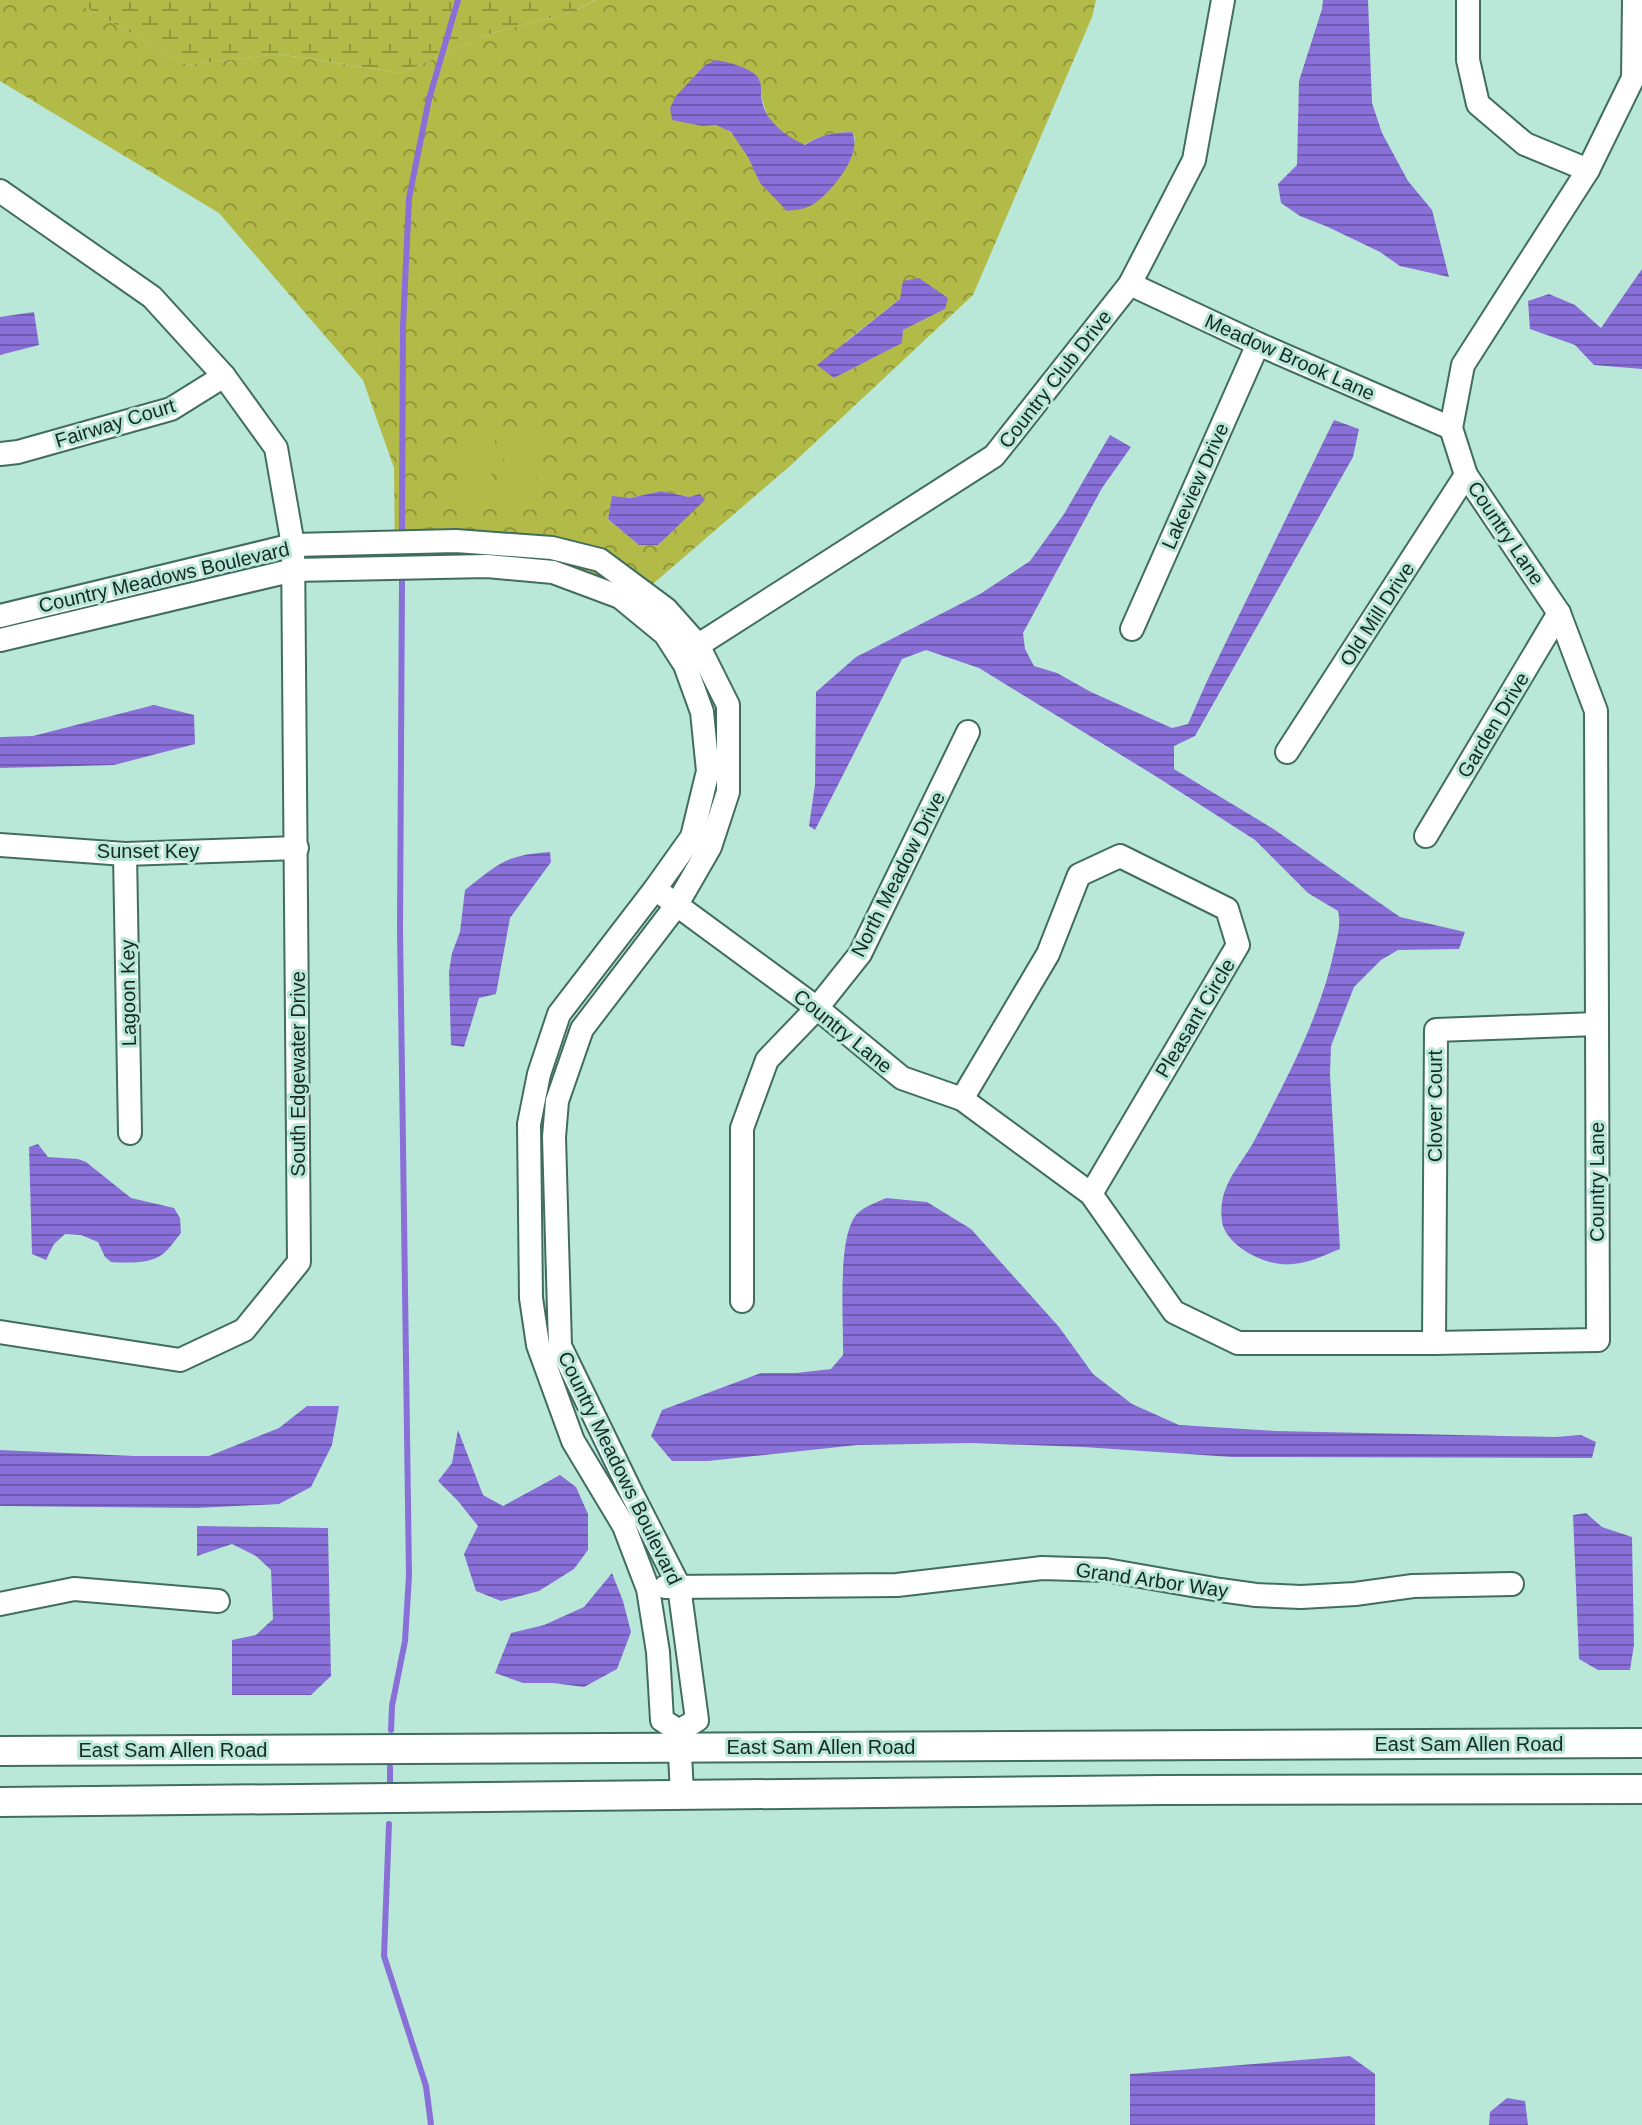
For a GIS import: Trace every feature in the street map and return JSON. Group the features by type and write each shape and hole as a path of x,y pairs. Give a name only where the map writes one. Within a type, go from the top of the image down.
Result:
{"main road":[{"name":"East Sam Allen Road","path":"0,1751 680,1739 1642,1743"},
{"path":"0,1802 1162,1790 1642,1789"}],"street":[{"name":"Country Club Drive","path":"689,651 994,456 1130,284 1194,160 1223,0"},
{"path":"1468,0 1468,60 1478,104 1525,144 1588,170"},
{"name":"Country Lane","path":"655,889 817,1008 902,1078 962,1099 1091,1194 1174,1312 1238,1343 1598,1340 1596,711 1559,613 1466,475 1451,428 1463,365 1588,170 1633,78 1634,0"},
{"name":"South Edgewater Drive","path":"0,191 152,297 224,376 276,448 293,545 294,570 299,1262 244,1330 180,1360 0,1332"},
{"name":"Meadow Brook Lane","path":"1130,284 1451,428"},
{"name":"Lakeview Drive","path":"1132,629 1258,344"},
{"name":"Fairway Court","path":"0,454 18,452 171,409 224,376"},
{"name":"Old Mill Drive","path":"1287,752 1466,475"},
{"path":"456,541 459,566"},
{"name":"Country Meadows Boulevard","path":"0,616 293,545 456,541 552,548 600,560 660,617 728,705 728,792 710,847 676,906 582,1029 557,1101 554,1137 560,1346 624,1478 658,1652 662,1720 680,1739 682,1795"},
{"path":"552,548 553,572"},
{"name":"Country Meadows Boulevard","path":"0,640 294,570 487,566 553,572 620,597 660,617"},
{"name":"Garden Drive","path":"1426,836 1559,613"},
{"name":"Country Meadows Boulevard","path":"680,1739 697,1720 679,1586 634,1521 602,1490 573,1441 538,1345 531,1298 529,1124 539,1074 559,1014 692,837 708,771 702,712 689,651"},
{"name":"North Meadow Drive","path":"742,1301 742,1128 767,1060 817,1008 860,954 968,732"},
{"name":"Sunset Key","path":"0,845 125,854 297,848"},
{"name":"Lagoon Key","path":"125,854 130,1133"},
{"name":"Pleasant Circle","path":"962,1099 1048,954 1079,875 1120,856 1227,909 1238,945 1091,1194"},
{"name":"Clover Court","path":"1434,1343 1436,1030 1596,1024"},
{"path":"530,1212 557,1212"},
{"path":"602,1490 624,1478"},
{"name":"Grand Arbor Way","path":"648,1589 679,1586 897,1585 1042,1568 1106,1570 1256,1595 1301,1597 1413,1586 1512,1584"},
{"path":"0,1604 74,1589 218,1601"},
{"path":"658,1652 687,1649"}],"green space":[{"path":"0,0 77,0 187,65 278,54 401,73 492,33 573,12 595,0 1096,0 1092,17 973,295 791,465 640,595 527,556 395,557 394,468 363,380 219,213 0,81","holes":["705,65 760,80 766,112 777,127 793,139 804,145 827,135 852,132 855,138 853,153 760,183 744,148 731,133 715,125 702,126 692,81","900,299 945,309 903,330 901,343 834,378 845,342","661,491 689,497 659,545 639,545 608,519 612,497 630,498"]},
{"path":"77,0 594,0 573,12 492,33 401,73 279,54 187,65"},
{"path":"462,429 496,433 488,505 455,501"},
{"path":"507,434 541,437 533,510 499,506"}],"shaded area":[{"path":"1323,0 1368,0 1372,103 1382,133 1408,181 1432,210 1449,277 1400,266 1380,252 1300,216 1281,203 1278,184 1297,165 1299,81"},
{"path":"716,60 757,76 768,115 784,133 805,145 827,135 852,132 853,151 843,173 828,192 812,205 787,211 760,183 748,157 731,132 716,125 702,126 672,120 670,108 676,96 705,65"},
{"path":"1642,269 1642,369 1594,365 1575,345 1530,329 1528,301 1549,294 1575,305 1601,328"},
{"path":"919,278 948,298 945,309 903,330 902,343 834,378 817,365 900,299 903,281"},
{"path":"34,312 39,345 0,355 0,317"},
{"path":"1334,420 1359,429 1353,457 1195,736 1174,746 1174,769 1272,828 1400,917 1465,932 1459,949 1398,950 1381,960 1354,987 1331,1046 1340,1249 1305,1262 1283,1264 1263,1260 1234,1242 1223,1226 1222,1202 1231,1178 1253,1143 1312,1023 1329,973 1339,925 1338,911 1308,893 1255,840 1157,777 979,668 926,650 902,659 815,830 809,826 815,785 816,692 856,657 980,594 1030,561 1064,514 1110,435 1131,447 1102,488 1023,633 1025,649 1034,666 1057,673 1091,692 1172,728 1188,724"},
{"path":"661,491 689,497 700,494 705,500 658,545 639,545 608,519 612,496 630,498"},
{"path":"154,705 194,715 195,744 114,765 0,768 0,737 33,736"},
{"path":"550,852 551,862 510,918 496,994 479,998 464,1047 451,1045 449,972 460,932 465,890 503,862"},
{"path":"38,1144 48,1157 86,1162 131,1198 174,1208 180,1218 181,1233 158,1257 131,1263 111,1262 98,1242 81,1235 65,1234 54,1244 46,1260 32,1254 29,1147"},
{"path":"886,1198 927,1202 971,1229 1059,1327 1093,1374 1132,1404 1179,1425 1276,1431 1581,1435 1596,1442 1592,1458 1232,1457 971,1443 857,1445 708,1461 672,1461 651,1436 662,1410 761,1373 831,1369 843,1355 844,1259 851,1224 858,1213"},
{"path":"307,1406 339,1406 332,1445 311,1487 279,1504 196,1508 0,1506 0,1450 209,1456 279,1428"},
{"path":"458,1430 483,1495 503,1506 560,1475 576,1487 588,1514 588,1550 574,1569 539,1591 501,1601 476,1591 464,1554 478,1526 438,1481 452,1463"},
{"path":"1586,1513 1602,1527 1632,1537 1634,1645 1630,1670 1598,1670 1579,1659 1573,1515"},
{"path":"197,1526 328,1528 331,1676 311,1695 232,1695 232,1640 256,1635 273,1619 271,1570 256,1556 232,1544 197,1556"},
{"path":"612,1573 631,1632 617,1669 584,1687 523,1683 495,1673 511,1633 544,1625 584,1607"},
{"path":"1350,2056 1375,2074 1375,2125 1130,2125 1130,2074"},
{"path":"1507,2098 1525,2101 1528,2125 1489,2125 1490,2112"}],"waterway":[{"path":"402,531 403,327 409,198 429,99 458,0"},
{"path":"391,1730 392,1706 405,1641 409,1576 400,930 402,579"},
{"path":"390,1767 390,1786"},
{"path":"389,1824 384,1956 426,2086 431,2125"}]}
